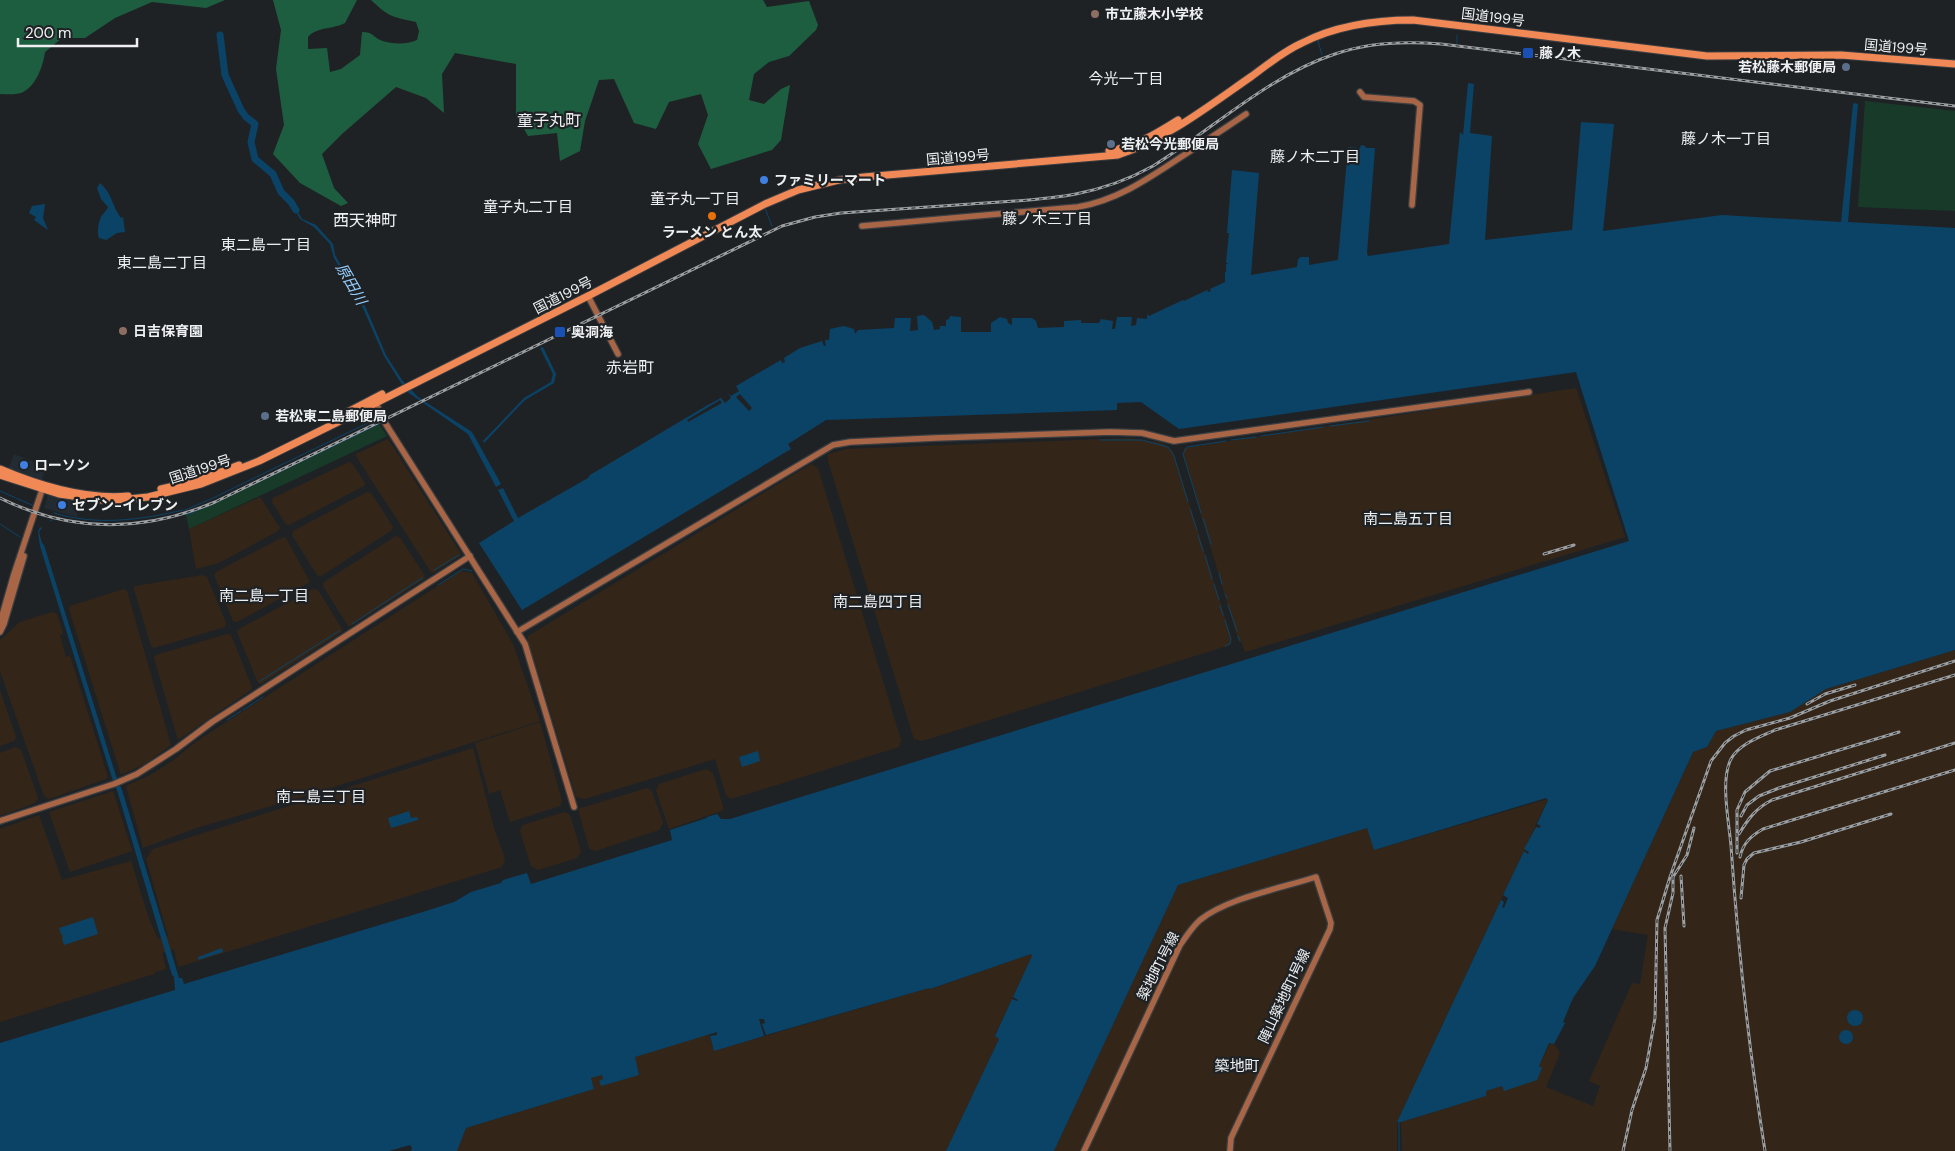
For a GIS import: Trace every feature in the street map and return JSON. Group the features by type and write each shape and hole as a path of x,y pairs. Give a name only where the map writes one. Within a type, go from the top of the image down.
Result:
{"highway":[{"name":"国道199号","path":"0,475 42,490 87,500 127,501 201,484 260,461 764,200 793,188 839,176 1094,154 1117,150 1159,132 1283,48 1342,23 1387,16 1417,17 1708,52 1821,51 1955,60"},
{"name":"国道199号","path":"0,470 43,485 109,497 147,493 200,480 249,461 375,400 588,296 766,204 798,190 840,180 864,177 1118,155 1168,132 1286,52 1326,33 1362,23 1386,20 1413,20 1707,56 1834,55 1955,64"}],"street":[{"path":"1360,92 1364,97 1414,101 1420,105 1412,204"},
{"path":"862,226 1078,207 1092,204 1109,199 1135,187 1246,114"},
{"path":"588,296 618,354"},
{"path":"518,632 833,445 850,442 935,438 1110,432 1142,433 1174,442 1529,392"},
{"path":"375,400 382,418 524,644 574,807"},
{"path":"0,623 42,490"},
{"path":"0,632 36,517 37,508"},
{"path":"0,821 116,783 137,774 176,749 212,722 470,556"},
{"name":"築地町1号線","path":"1084,1151 1180,945 1198,922 1226,904 1316,878"},
{"name":"陣山築地町1号線","path":"1230,1151 1231,1138 1330,929 1331,923 1316,878"}],"shaded area":[{"path":"1576,388 1625,537 1245,652 1241,641 1239,642 1183,454 1184,448"},
{"path":"1130,438 1162,443 1173,451 1231,637 1230,645 922,741 914,739 828,461 828,454 847,449"},
{"path":"388,439 461,554 433,573 356,456 356,454"},
{"name":"ローソン","path":"14,454 46,467 42,480 8,469"},
{"path":"349,462 352,463 365,483 364,486 289,525 286,524 272,502 273,498"},
{"path":"811,464 818,468 901,740 899,747 731,799 726,795 715,759 585,799 576,797 528,643 528,636"},
{"path":"367,492 371,493 393,527 392,530 321,576 317,575 292,535 293,531"},
{"name":"セブン-イレブン","path":"48,495 79,502 77,517 44,508"},
{"path":"260,497 280,528 278,531 219,563 196,569 189,529"},
{"path":"396,536 400,538 425,576 424,579 351,626 348,626 323,586 324,582"},
{"path":"283,537 286,538 310,582 237,622 233,621 214,575 216,572"},
{"path":"461,571 472,573 513,644 540,721 312,794 196,828 143,848 126,786 152,774 174,760 194,743"},
{"path":"203,575 207,577 226,623 225,627 154,648 151,646 134,589 135,586"},
{"path":"124,589 127,591 171,745 145,764 121,775 69,609 70,606"},
{"path":"313,589 318,590 342,632 261,684 258,683 237,632 239,629"},
{"path":"52,612 57,614 63,633 60,635 66,657 70,656 108,777 49,799 44,796 0,671 0,640 20,622"},
{"path":"227,634 231,635 252,687 251,690 178,740 154,658 156,655"},
{"path":"1955,650 1955,1151 1402,1151 1401,1122 1486,1096 1485,1091 1502,1086 1503,1090 1539,1066 1550,1043 1554,1044 1560,1053 1546,1087 1593,1106 1600,1086 1589,1081 1632,983 1640,984 1648,935 1612,929 1693,752 1707,747 1716,731 1790,712 1826,689"},
{"path":"0,690 16,737 14,741 0,746"},
{"path":"540,722 562,801 560,806 510,822 500,790 489,794 475,743"},
{"path":"16,747 21,750 38,798 35,803 0,816 0,753"},
{"path":"473,748 494,828 505,859 502,867 178,967 174,949 162,953 166,969 0,1022 0,829 39,815 62,880 131,861 149,919 158,939 168,936 146,859 153,849"},
{"path":"706,769 713,773 724,810 669,829 656,790 659,784"},
{"path":"647,788 652,791 663,823 659,830 595,851 589,848 578,809"},
{"path":"113,791 132,851 70,872 49,812"},
{"path":"1548,799 1397,1122 1397,1151 1054,1151 1178,885 1367,828 1374,850"},
{"path":"564,812 570,815 581,851 577,858 538,870 531,866 520,831 523,825"},
{"path":"1031,954 1032,956 995,1035 999,1039 946,1151 457,1151 466,1128 594,1089 591,1078 602,1075 603,1080 639,1074 634,1057 709,1034 714,1051 929,988 931,989"}],"green space":[{"path":"0,0 225,0 206,8 152,2 115,18 85,38 62,38 45,52 43,63 31,86 21,93 0,94"},
{"path":"273,0 357,0 345,23 316,31 308,37 308,49 327,48 330,72 341,69 360,55 362,32 370,33 380,40 389,42 404,43 417,40 419,31 416,22 391,15 371,0 763,0 767,7 809,1 818,25 816,30 789,56 769,62 754,74 749,100 764,104 781,89 790,85 781,140 772,150 711,169 698,144 708,115 701,94 669,102 656,129 634,123 614,79 599,80 585,121 580,151 560,161 557,133 528,136 516,115 516,64 455,53 442,74 444,113 426,98 396,87 322,154 334,188 348,203 341,206 300,183 273,154 284,125 276,69 281,30"},
{"path":"1865,101 1955,111 1955,211 1858,207"},
{"path":"379,424 387,436 189,529 186,515 214,504"}],"water":[{"path":"1468,83 1474,84 1470,133 1492,136 1485,240 1572,230 1581,122 1614,124 1603,231 1722,215 1841,222 1854,103 1858,104 1848,222 1955,228 1955,650 1826,689 1790,712 1716,731 1707,747 1693,752 1595,966 1573,998 1563,1022 1565,1023 1554,1044 1549,1043 1539,1066 1542,1068 1537,1080 1504,1091 1502,1086 1486,1091 1486,1096 1397,1122 1501,900 1504,902 1502,907 1504,908 1508,898 1503,895 1524,851 1528,854 1529,852 1524,849 1536,827 1539,828 1541,826 1537,824 1548,800 1546,798 1374,850 1367,828 1178,885 1054,1151 946,1151 999,1039 995,1036 1012,999 1018,1000 1013,997 1032,956 1031,954 930,989 766,1035 762,1024 765,1023 764,1019 759,1019 764,1036 714,1051 710,1036 717,1035 717,1032 635,1057 639,1075 601,1086 599,1081 603,1079 602,1075 591,1078 594,1089 466,1128 457,1151 411,1151 410,1145 389,1151 0,1151 0,1043 175,990 174,977 40,546 38,532 40,527 42,528 39,532 42,543 122,790 179,978 182,978 184,984 454,902 471,892 501,883 503,880 527,873 531,884 672,840 670,830 707,817 717,814 721,819 730,819 1629,541 1576,372 1179,429 1141,402 1117,403 1117,410 826,420 788,444 791,449 522,610 479,543 514,521 498,490 503,488 518,518 706,406 721,398 725,403 731,398 728,393 731,396 739,391 736,386 781,360 782,363 785,362 784,358 800,348 822,341 824,346 826,345 825,340 829,340 830,329 844,326 854,329 855,334 858,330 894,328 895,318 911,318 910,331 918,330 917,316 924,315 932,322 934,330 940,329 940,326 946,326 946,320 950,316 961,317 961,332 991,332 991,323 1000,317 1007,319 1008,323 1012,325 1012,318 1032,318 1036,321 1038,328 1064,327 1064,321 1081,320 1081,323 1099,323 1101,319 1113,321 1112,329 1115,329 1117,317 1132,317 1131,326 1136,325 1137,318 1147,319 1147,314 1149,316 1207,290 1208,292 1211,291 1210,289 1225,282 1225,272 1227,272 1226,264 1228,264 1226,262 1229,233 1227,233 1232,170 1259,173 1251,275 1297,267 1298,259 1301,257 1309,257 1309,265 1338,260 1348,147 1360,148 1361,145 1366,148 1375,148 1368,256 1449,244 1460,132 1463,135","holes":["740,394 752,408 749,411 736,397","720,400 722,403 688,422 687,420"]},
{"path":"100,183 107,191 121,218 123,217 125,232 117,233 106,240 99,238 98,233 100,219 108,207 101,199 97,188"},
{"path":"291,202 302,219 316,225 333,244 335,255 366,308 386,355 402,380 418,397 472,432 501,484 496,487 468,434 406,391 384,356 363,308 334,258 330,244 314,227 300,219"},
{"path":"45,204 43,218 48,230 34,220 36,217 29,213 32,206"},
{"path":"543,347 556,374 554,383 525,400 484,443 483,441 524,398 551,382 553,374 540,348"},
{"path":"758,751 760,761 742,767 739,757"},
{"path":"409,811 411,818 417,817 418,820 391,828 388,818"},
{"path":"93,917 98,934 64,945 63,936 59,928"},
{"path":"222,948 223,952 198,960 198,957"},
{"path":"1855,1010 1863,1018 1855,1026 1847,1018"},
{"path":"1843,1030 1849,1030 1853,1037 1849,1044 1843,1044 1839,1040 1839,1034"}],"waterway":[{"name":"原田川","path":"220,35 225,75 241,110 255,124 251,142 255,159 273,174 281,192 296,210"},
{"path":"1457,35 1457,43"},
{"path":"1318,41 1322,55"},
{"path":"765,208 772,226"},
{"path":"185,510 376,419"},
{"path":"1330,426 1369,421"},
{"path":"186,515 213,504 379,424"},
{"path":"1261,436 1323,427"},
{"path":"1231,440 1256,437"},
{"path":"1100,440 1142,440 1168,447 1174,456 1188,502"},
{"path":"1201,513 1183,454 1187,447 1226,441"},
{"path":"0,491 32,505"},
{"path":"1190,509 1197,530"},
{"path":"54,513 86,519 118,520 151,517 183,510"},
{"path":"1203,518 1211,544"},
{"path":"0,524 20,537"},
{"path":"1198,535 1203,551"},
{"path":"434,570 459,555"},
{"path":"1205,555 1212,579"},
{"path":"438,585 463,569 472,571"},
{"path":"1219,573 1222,584"},
{"path":"352,624 422,578"},
{"path":"1214,584 1219,600"},
{"path":"1225,594 1227,598"},
{"path":"1220,605 1223,615"},
{"path":"1228,605 1237,631"},
{"path":"1225,620 1231,639 1230,644 1225,646"},
{"path":"260,681 339,631"},
{"path":"1238,636 1240,641"},
{"path":"243,710 263,697"},
{"path":"227,720 241,711"},
{"path":"1399,1122 1399,1151"}],"railway":[{"path":"0,498 53,518 80,523 134,524 188,512 215,502 782,226 815,217 841,213 1042,199 1087,192 1108,186 1153,166 1241,105 1287,76 1335,54 1361,47 1401,43 1441,44 1955,106"},
{"path":"1544,554 1574,545"},
{"path":"1623,1151 1632,1110 1646,1068 1655,1018 1657,920 1670,877 1711,761 1725,743 1746,730 1790,718 1830,701 1955,661"},
{"path":"1765,1151 1745,999 1726,801 1726,778 1731,759 1744,745 1775,730 1955,675"},
{"path":"1807,704 1825,694 1855,685"},
{"path":"1737,853 1737,810 1745,792 1770,771 1899,732"},
{"path":"1739,834 1753,814 1772,800 1955,743"},
{"path":"1741,816 1747,805 1759,796 1885,755"},
{"path":"1740,857 1748,840 1763,829 1955,770"},
{"path":"1741,898 1744,865 1747,859 1754,853 1801,842 1891,814"},
{"path":"1670,1151 1665,928 1673,893 1673,877 1687,855 1694,828"},
{"path":"1681,876 1684,926"}],"place":[{"name":"市立藤木小学校","path":"1095,14"},
{"name":"藤ノ木","path":"1528,53"},
{"name":"若松藤木郵便局","path":"1846,67"},
{"name":"若松今光郵便局","path":"1111,144"},
{"name":"ファミリーマート","path":"764,180"},
{"name":"ラーメン とん太","path":"712,216"},
{"name":"日吉保育園","path":"123,331"},
{"name":"奥洞海","path":"560,332"},
{"name":"若松東二島郵便局","path":"265,416"},
{"name":"ローソン","path":"24,465"},
{"name":"セブン-イレブン","path":"62,505"}],"district":[{"name":"今光一丁目","path":"1126,79"},
{"name":"童子丸町","path":"549,120"},
{"name":"藤ノ木一丁目","path":"1726,139"},
{"name":"藤ノ木二丁目","path":"1315,157"},
{"name":"童子丸一丁目","path":"695,199"},
{"name":"童子丸二丁目","path":"528,207"},
{"name":"藤ノ木三丁目","path":"1047,219"},
{"name":"西天神町","path":"365,220"},
{"name":"東二島一丁目","path":"266,245"},
{"name":"東二島二丁目","path":"162,263"},
{"name":"赤岩町","path":"630,367"},
{"name":"南二島五丁目","path":"1408,519"},
{"name":"南二島一丁目","path":"264,596"},
{"name":"南二島四丁目","path":"878,602"},
{"name":"南二島三丁目","path":"321,797"},
{"name":"築地町","path":"1237,1066"}]}
